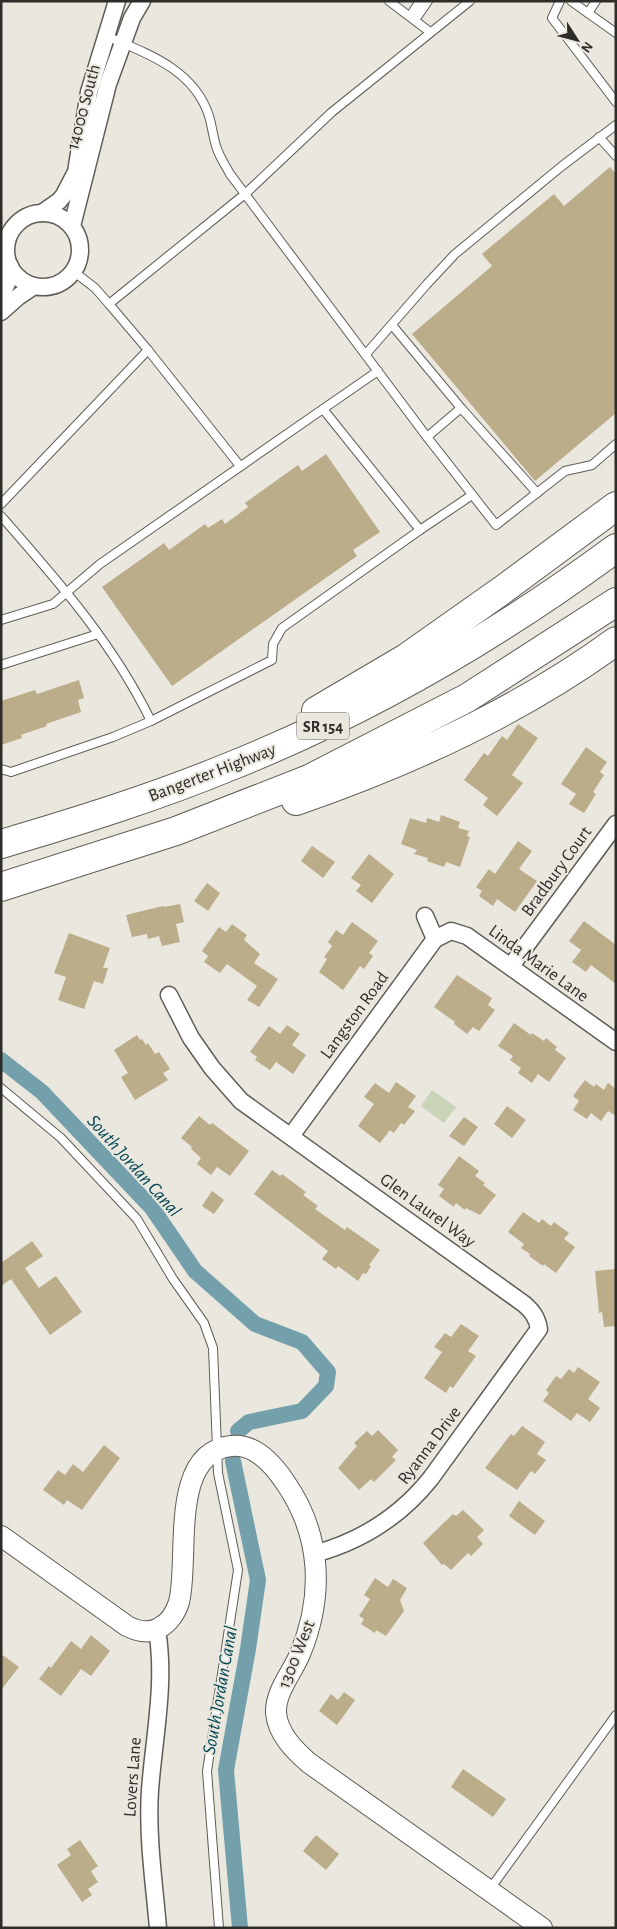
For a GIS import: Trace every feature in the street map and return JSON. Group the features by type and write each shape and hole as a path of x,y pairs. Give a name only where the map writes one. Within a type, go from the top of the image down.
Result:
{"highway":[{"path":"164,792 306,717 406,658 501,592 616,506"},
{"name":"Bangerter Highway","path":"1,844 164,792 232,766 301,736 408,682 510,621 571,581 616,548"},
{"name":"SR 154","path":"1,887 176,830 309,779 467,698 616,602"},
{"path":"1,893 28,888 199,836 332,789 420,753 521,703 616,641"}],"street":[{"name":"14000 South","path":"42,213 64,195 76,172 87,102 117,1"},
{"name":"14000 South","path":"72,226 97,131 105,92 122,42 132,18 142,1"},
{"path":"42,213 55,214 72,226 80,244 78,263 73,272 56,284 45,287 34,286 20,279 10,266 7,257 6,246 14,226 32,214 42,213"},
{"path":"1,296 9,280 10,266"},
{"path":"1,312 34,286"},
{"name":"Bradbury Court","path":"511,966 616,824"},
{"path":"425,916 435,939"},
{"name":"Linda Marie Lane","path":"435,939 451,931 467,936 616,1042"},
{"name":"Langston Road","path":"290,1136 435,939"},
{"name":"Glen Laurel Way","path":"169,995 191,1038 212,1068 240,1101 524,1304 533,1312 538,1321"},
{"name":"Ryanna Drive","path":"314,1554 362,1537 389,1520 412,1500 431,1478 539,1329 538,1321"},
{"name":"1300 West","path":"217,1450 235,1446 249,1448 261,1455 276,1470 296,1500 304,1518 314,1554 316,1578 315,1605 300,1654 278,1698 276,1713 279,1727 290,1744 308,1763 490,1889 542,1928"},
{"path":"1,1536 127,1626 145,1632 157,1630 172,1617 179,1602 185,1514 193,1478 205,1460 217,1450"},
{"name":"Lovers Lane","path":"157,1630 161,1667 150,1790 149,1824 158,1928"}],"lane":[{"path":"389,1 430,32"},
{"path":"412,18 420,1"},
{"path":"412,18 428,1"},
{"path":"109,304 245,194 332,112 470,1"},
{"path":"560,1 552,18 616,102"},
{"path":"571,1 616,33"},
{"path":"588,13 596,1"},
{"path":"106,36 168,64 193,86 202,99 209,115 217,148 230,174 426,437 496,525 565,471 592,465 616,444"},
{"path":"366,354 455,254 616,125"},
{"path":"599,137 616,156"},
{"path":"73,272 95,288 109,304 240,466"},
{"path":"392,325 460,408 537,493"},
{"path":"1,504 148,350"},
{"path":"1,620 54,604 100,564 378,371"},
{"path":"426,437 460,408"},
{"path":"323,409 420,530"},
{"path":"1,769 11,772 113,737 151,721 272,660 273,644 282,628 472,495"},
{"path":"1,516 68,592 134,687 151,721"},
{"path":"1,665 98,634"},
{"path":"1,1088 61,1138 130,1211 143,1227 173,1279 204,1323 213,1348 218,1473 238,1570 207,1771 219,1928"},
{"path":"490,1889 616,1715"}],"green space":[{"path":"432,1090 456,1107 444,1123 421,1106"}],"building":[{"path":"610,167 616,174 616,413 535,481 412,334 492,266 482,254 554,194 564,206"},
{"path":"326,454 380,532 353,550 357,556 172,686 102,587 164,543 169,550 205,524 208,528 222,519 225,524 248,507 245,503 298,465 302,471"},
{"path":"79,680 84,698 78,700 81,712 46,724 47,726 21,735 22,738 1,745 1,701 35,690 37,694"},
{"path":"518,724 538,738 512,775 523,783 497,816 483,805 488,798 464,780 484,753 488,756 502,736 507,740"},
{"path":"586,747 607,762 600,772 604,775 593,792 596,794 584,813 569,804 576,794 561,784"},
{"path":"441,815 460,822 458,828 469,831 467,836 470,837 460,867 446,862 444,867 427,861 428,858 414,854 417,850 401,844 410,818 426,823 427,818 439,822"},
{"path":"518,841 532,851 519,869 537,881 515,912 497,899 493,906 479,896 482,891 476,887 489,869 495,874"},
{"path":"312,846 335,862 323,878 301,861"},
{"path":"369,854 394,874 372,903 356,891 361,885 351,878"},
{"path":"207,883 220,893 208,911 194,901"},
{"path":"180,904 184,922 176,924 180,942 162,946 159,936 148,939 147,934 132,937 126,915"},
{"path":"584,921 616,945 616,984 591,965 586,972 572,962 581,950 569,941"},
{"path":"352,922 378,941 369,953 373,956 364,969 360,966 343,990 319,972 327,959 324,957 332,946 328,942 336,930 343,935"},
{"path":"232,924 247,935 244,940 260,954 254,963 278,979 259,1007 247,1000 257,986 227,964 220,973 204,962 208,956 202,951 219,927 226,932"},
{"path":"69,933 110,948 103,968 108,968 103,984 94,981 84,1009 58,1000 66,977 54,973"},
{"path":"457,975 492,998 488,1005 495,1010 479,1031 473,1027 467,1034 454,1024 455,1022 434,1007"},
{"path":"514,1023 531,1035 532,1033 544,1041 546,1038 557,1047 555,1050 566,1058 549,1082 538,1074 532,1083 518,1073 521,1068 510,1060 513,1056 498,1046"},
{"path":"287,1025 300,1034 292,1045 306,1055 293,1074 276,1062 270,1070 255,1060 257,1057 250,1052 269,1026 280,1034"},
{"path":"137,1035 146,1045 148,1043 155,1054 159,1052 170,1069 163,1073 168,1080 135,1100 121,1077 128,1073 114,1050"},
{"path":"585,1080 594,1087 596,1084 604,1090 608,1083 616,1089 616,1116 608,1111 601,1121 591,1113 587,1119 573,1110 579,1101 573,1096"},
{"path":"396,1082 416,1096 408,1107 415,1111 404,1125 401,1123 394,1133 390,1130 380,1143 358,1126 374,1104 364,1097 375,1083 389,1093"},
{"path":"507,1106 526,1120 512,1138 494,1124"},
{"path":"199,1116 210,1125 212,1123 249,1151 230,1176 217,1167 211,1175 197,1164 201,1158 181,1138"},
{"path":"464,1117 478,1127 464,1146 449,1136"},
{"path":"459,1156 479,1171 475,1176 485,1183 483,1185 496,1195 480,1215 466,1208 465,1210 456,1203 454,1207 439,1196 444,1189 438,1185"},
{"path":"272,1170 280,1176 282,1174 306,1192 303,1195 318,1206 315,1209 345,1230 347,1227 380,1250 369,1265 371,1266 366,1274 363,1273 358,1281 338,1266 336,1269 322,1259 328,1251 254,1194"},
{"path":"212,1191 224,1200 214,1214 202,1206"},
{"path":"523,1212 539,1223 542,1219 551,1226 554,1222 569,1233 564,1239 575,1247 556,1273 529,1256 530,1254 521,1248 524,1244 508,1232"},
{"path":"32,1241 43,1256 25,1268 39,1288 56,1276 82,1312 50,1335 11,1279 1,1286 1,1263"},
{"path":"616,1269 616,1326 604,1327 602,1312 599,1313 595,1271"},
{"path":"461,1324 479,1336 468,1351 476,1356 453,1388 450,1386 446,1393 424,1378 442,1352 434,1347 445,1333 451,1337"},
{"path":"578,1367 600,1382 588,1399 600,1408 590,1422 577,1413 571,1421 543,1401 549,1393 546,1390 556,1376 561,1379 569,1369 574,1373"},
{"path":"522,1426 545,1442 537,1454 546,1460 535,1474 531,1471 517,1490 485,1468 511,1434 514,1436"},
{"path":"378,1430 398,1450 392,1457 396,1460 374,1482 371,1479 359,1490 338,1468 357,1446 354,1443 367,1431 372,1436"},
{"path":"104,1445 120,1458 82,1510 67,1500 64,1505 43,1490 58,1470 65,1475 73,1464 83,1472"},
{"path":"519,1501 545,1521 535,1535 509,1516"},
{"path":"463,1510 484,1530 477,1537 483,1544 471,1556 468,1553 451,1570 444,1564 442,1565 423,1543 453,1514 456,1516"},
{"path":"375,1578 388,1587 393,1579 407,1588 400,1600 404,1611 386,1636 376,1630 375,1633 361,1624 364,1619 359,1616 370,1599 364,1595"},
{"path":"91,1635 110,1651 91,1676 81,1669 61,1696 39,1679 49,1666 51,1668 71,1641 81,1649"},
{"path":"1,1654 19,1667 1,1690"},
{"path":"344,1692 355,1700 337,1725 319,1711 331,1694 338,1700"},
{"path":"463,1769 506,1799 493,1817 451,1787"},
{"path":"316,1835 339,1854 326,1870 303,1851"},
{"path":"80,1840 98,1866 91,1871 98,1882 88,1889 92,1895 82,1902 57,1865 71,1855 67,1849"}],"waterway":[{"name":"South Jordan Canal","path":"1,1060 42,1092 152,1208 195,1271 255,1324 302,1342 328,1372 326,1386 302,1411 249,1422 238,1431"},
{"name":"South Jordan Canal","path":"233,1461 258,1580 248,1649 226,1770 240,1928"}]}
